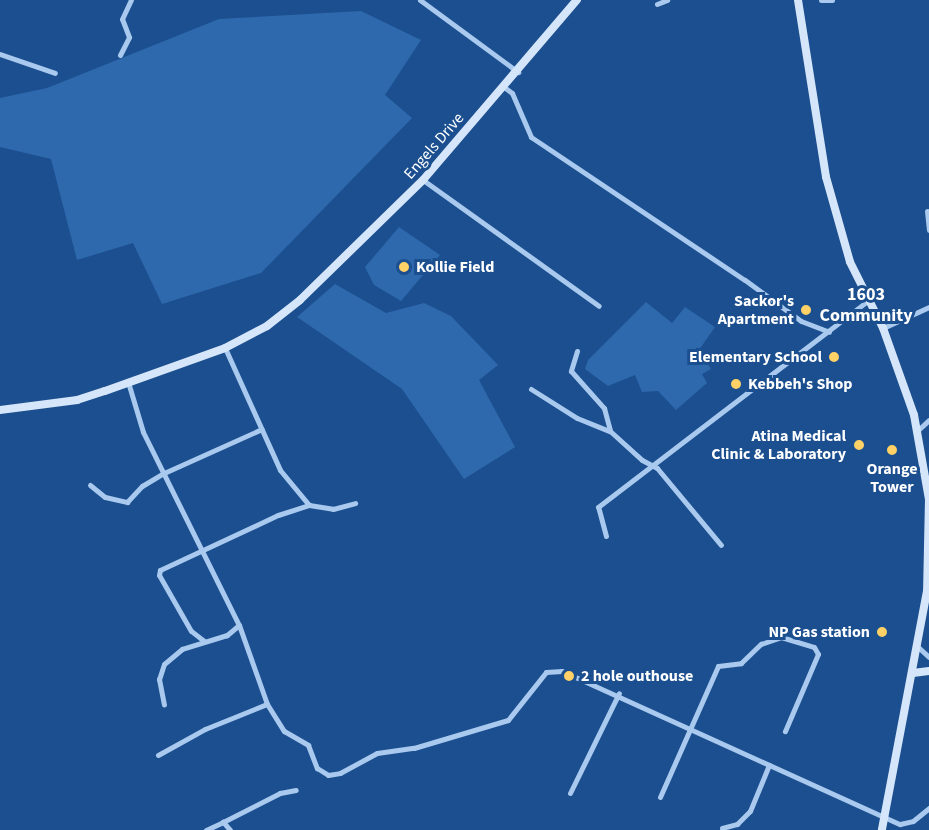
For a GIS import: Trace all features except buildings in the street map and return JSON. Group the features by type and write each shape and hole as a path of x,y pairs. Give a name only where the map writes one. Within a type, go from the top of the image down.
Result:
{"main road":[{"name":"Engels Drive","path":"225,348 251,337 300,300 423,180 518,72 577,0"},
{"path":"798,0 813,112 826,177 850,262 883,328 917,431 929,499 928,592 882,830"},
{"path":"0,410 77,400 225,348"},
{"path":"913,673 929,671"}],"street":[{"path":"120,56 128,42 122,19 131,0"},
{"path":"420,0 518,72"},
{"path":"657,4 667,0"},
{"path":"821,0 832,0"},
{"path":"0,54 55,73"},
{"path":"504,87 512,93 531,137 745,280 801,321 829,332"},
{"path":"423,180 599,306"},
{"path":"927,211 929,230"},
{"path":"606,536 597,507 649,465 869,300"},
{"path":"883,328 929,307"},
{"path":"225,348 280,470 309,505"},
{"path":"577,351 571,371 604,408 610,431"},
{"path":"128,382 143,432 238,625 267,704 284,731 308,745 316,768 328,775 377,753 414,748 508,720 546,672 562,670 619,693 769,765 900,824 913,821 929,808"},
{"path":"531,389 577,418 610,431 670,480 721,545"},
{"path":"917,431 929,420"},
{"path":"90,485 105,497 127,502 142,486 164,473 262,429"},
{"path":"204,641 191,631 159,575 160,570 200,549 309,505 333,509 355,503"},
{"path":"164,705 159,679 164,664 182,649 227,635 238,625"},
{"path":"660,796 718,666 741,663 761,644 781,637 814,647 819,654 785,731"},
{"path":"918,646 929,657"},
{"path":"570,793 619,693"},
{"path":"158,755 205,729 267,704"},
{"path":"722,828 736,824 750,811 769,765"},
{"path":"206,830 280,793 296,790"},
{"path":"223,822 230,830"}],"shaded area":[{"path":"361,11 421,40 385,95 412,118 261,273 162,304 133,243 77,260 51,159 0,147 0,98 47,88 219,19"},
{"path":"399,227 440,255 401,301 374,285 365,267"},
{"path":"335,284 386,313 424,303 451,316 498,365 479,380 515,447 464,479 402,389 297,317"},
{"path":"646,302 672,323 685,307 715,327 699,350 711,369 702,374 707,383 676,410 658,391 642,392 635,375 608,386 585,369 588,360"}],"place":[{"name":"Kollie Field","path":"404,267"},
{"name":"Sackor's Apartment","path":"806,310"},
{"name":"Elementary School","path":"834,357"},
{"name":"Kebbeh's Shop","path":"736,384"},
{"name":"Atina Medical Clinic & Laboratory","path":"859,445"},
{"name":"Orange Tower","path":"892,450"},
{"name":"NP Gas station","path":"882,632"},
{"name":"2 hole outhouse","path":"569,676"}],"district":[{"name":"1603 Community","path":"866,306"}]}
